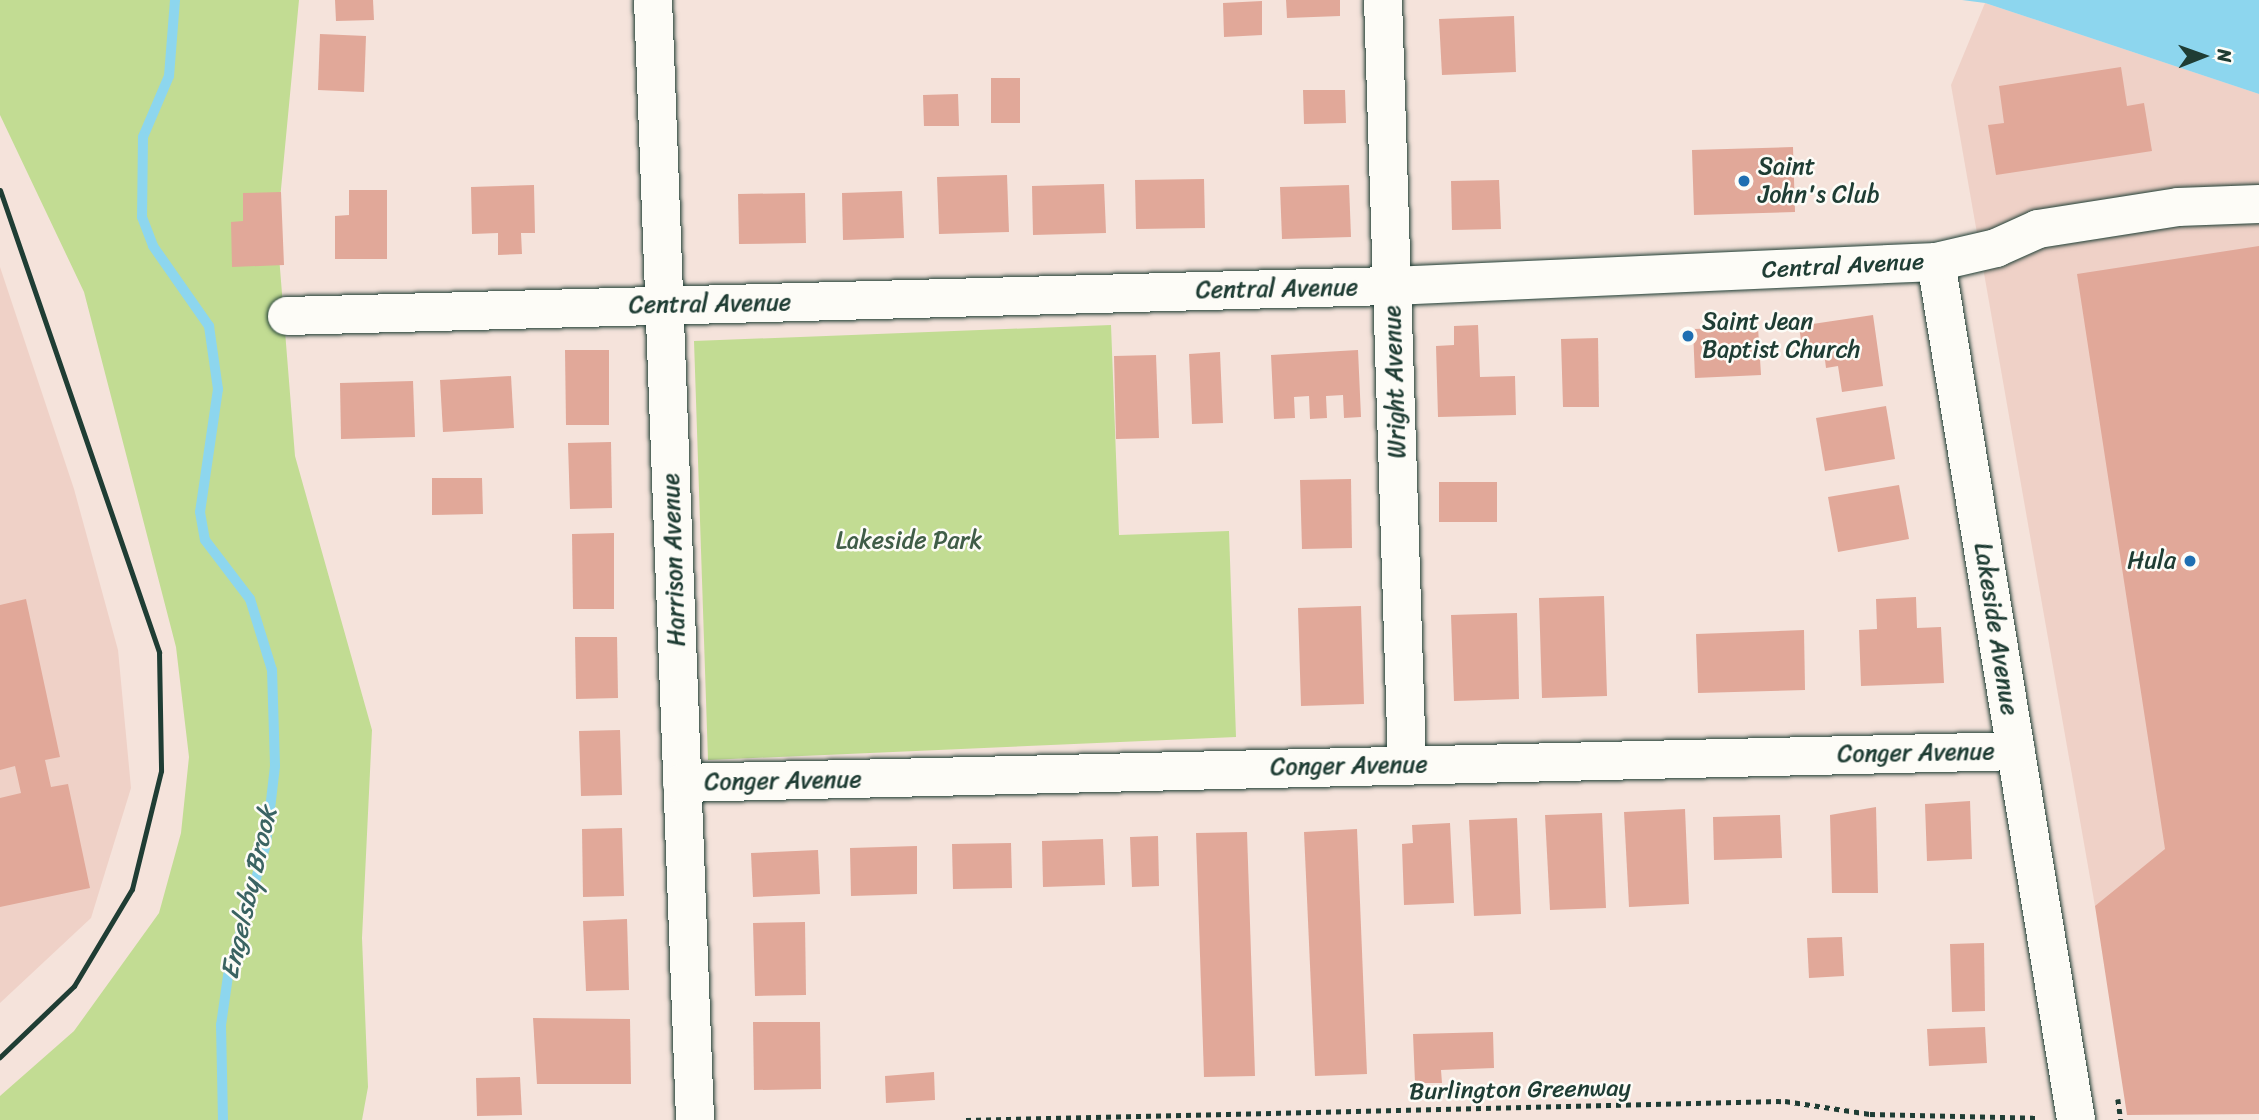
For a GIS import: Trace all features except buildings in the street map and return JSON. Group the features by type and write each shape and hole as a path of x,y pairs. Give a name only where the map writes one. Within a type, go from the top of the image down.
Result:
{"street":[{"name":"Harrison Avenue","path":"653,0 695,1120"},
{"name":"Wright Avenue","path":"1383,0 1407,764"},
{"name":"Central Avenue","path":"287,316 1392,286 1936,262 1997,248 2038,229 2178,207 2259,204"},
{"name":"Lakeside Avenue","path":"1936,262 2016,751 2062,1119"},
{"name":"Conger Avenue","path":"682,783 2016,751"}],"path":[{"path":"2118,1099 2121,1120"},
{"name":"Burlington Greenway","path":"966,1120 1785,1101 1870,1114 2062,1119"}],"shaded area":[{"path":"1985,3 2259,94 2259,1114 2095,906 1951,85"},
{"path":"0,267 74,489 118,650 131,788 91,918 0,1003"}],"green space":[{"path":"0,0 299,0 277,231 295,456 372,730 362,938 368,1087 362,1120 0,1120 0,1096 74,1031 159,913 181,833 189,757 176,647 84,292 0,115"},
{"name":"Lakeside Park","path":"1111,325 1119,535 1229,531 1236,737 708,760 694,341"}],"water":[{"path":"1962,0 2259,0 2259,94 1985,3"}],"waterway":[{"name":"Engelsby Brook","path":"175,0 169,76 143,137 142,217 153,246 209,326 218,389 200,512 205,540 250,599 272,670 275,766 266,844 228,976 221,1025 223,1120"}],"railway":[{"path":"0,190 159,652 161,771 132,889 74,986 0,1057"}],"place":[{"name":"Saint John's Club","path":"1744,181"},
{"name":"Saint Jean Baptist Church","path":"1688,336"},
{"name":"Hula","path":"2190,561"}]}
